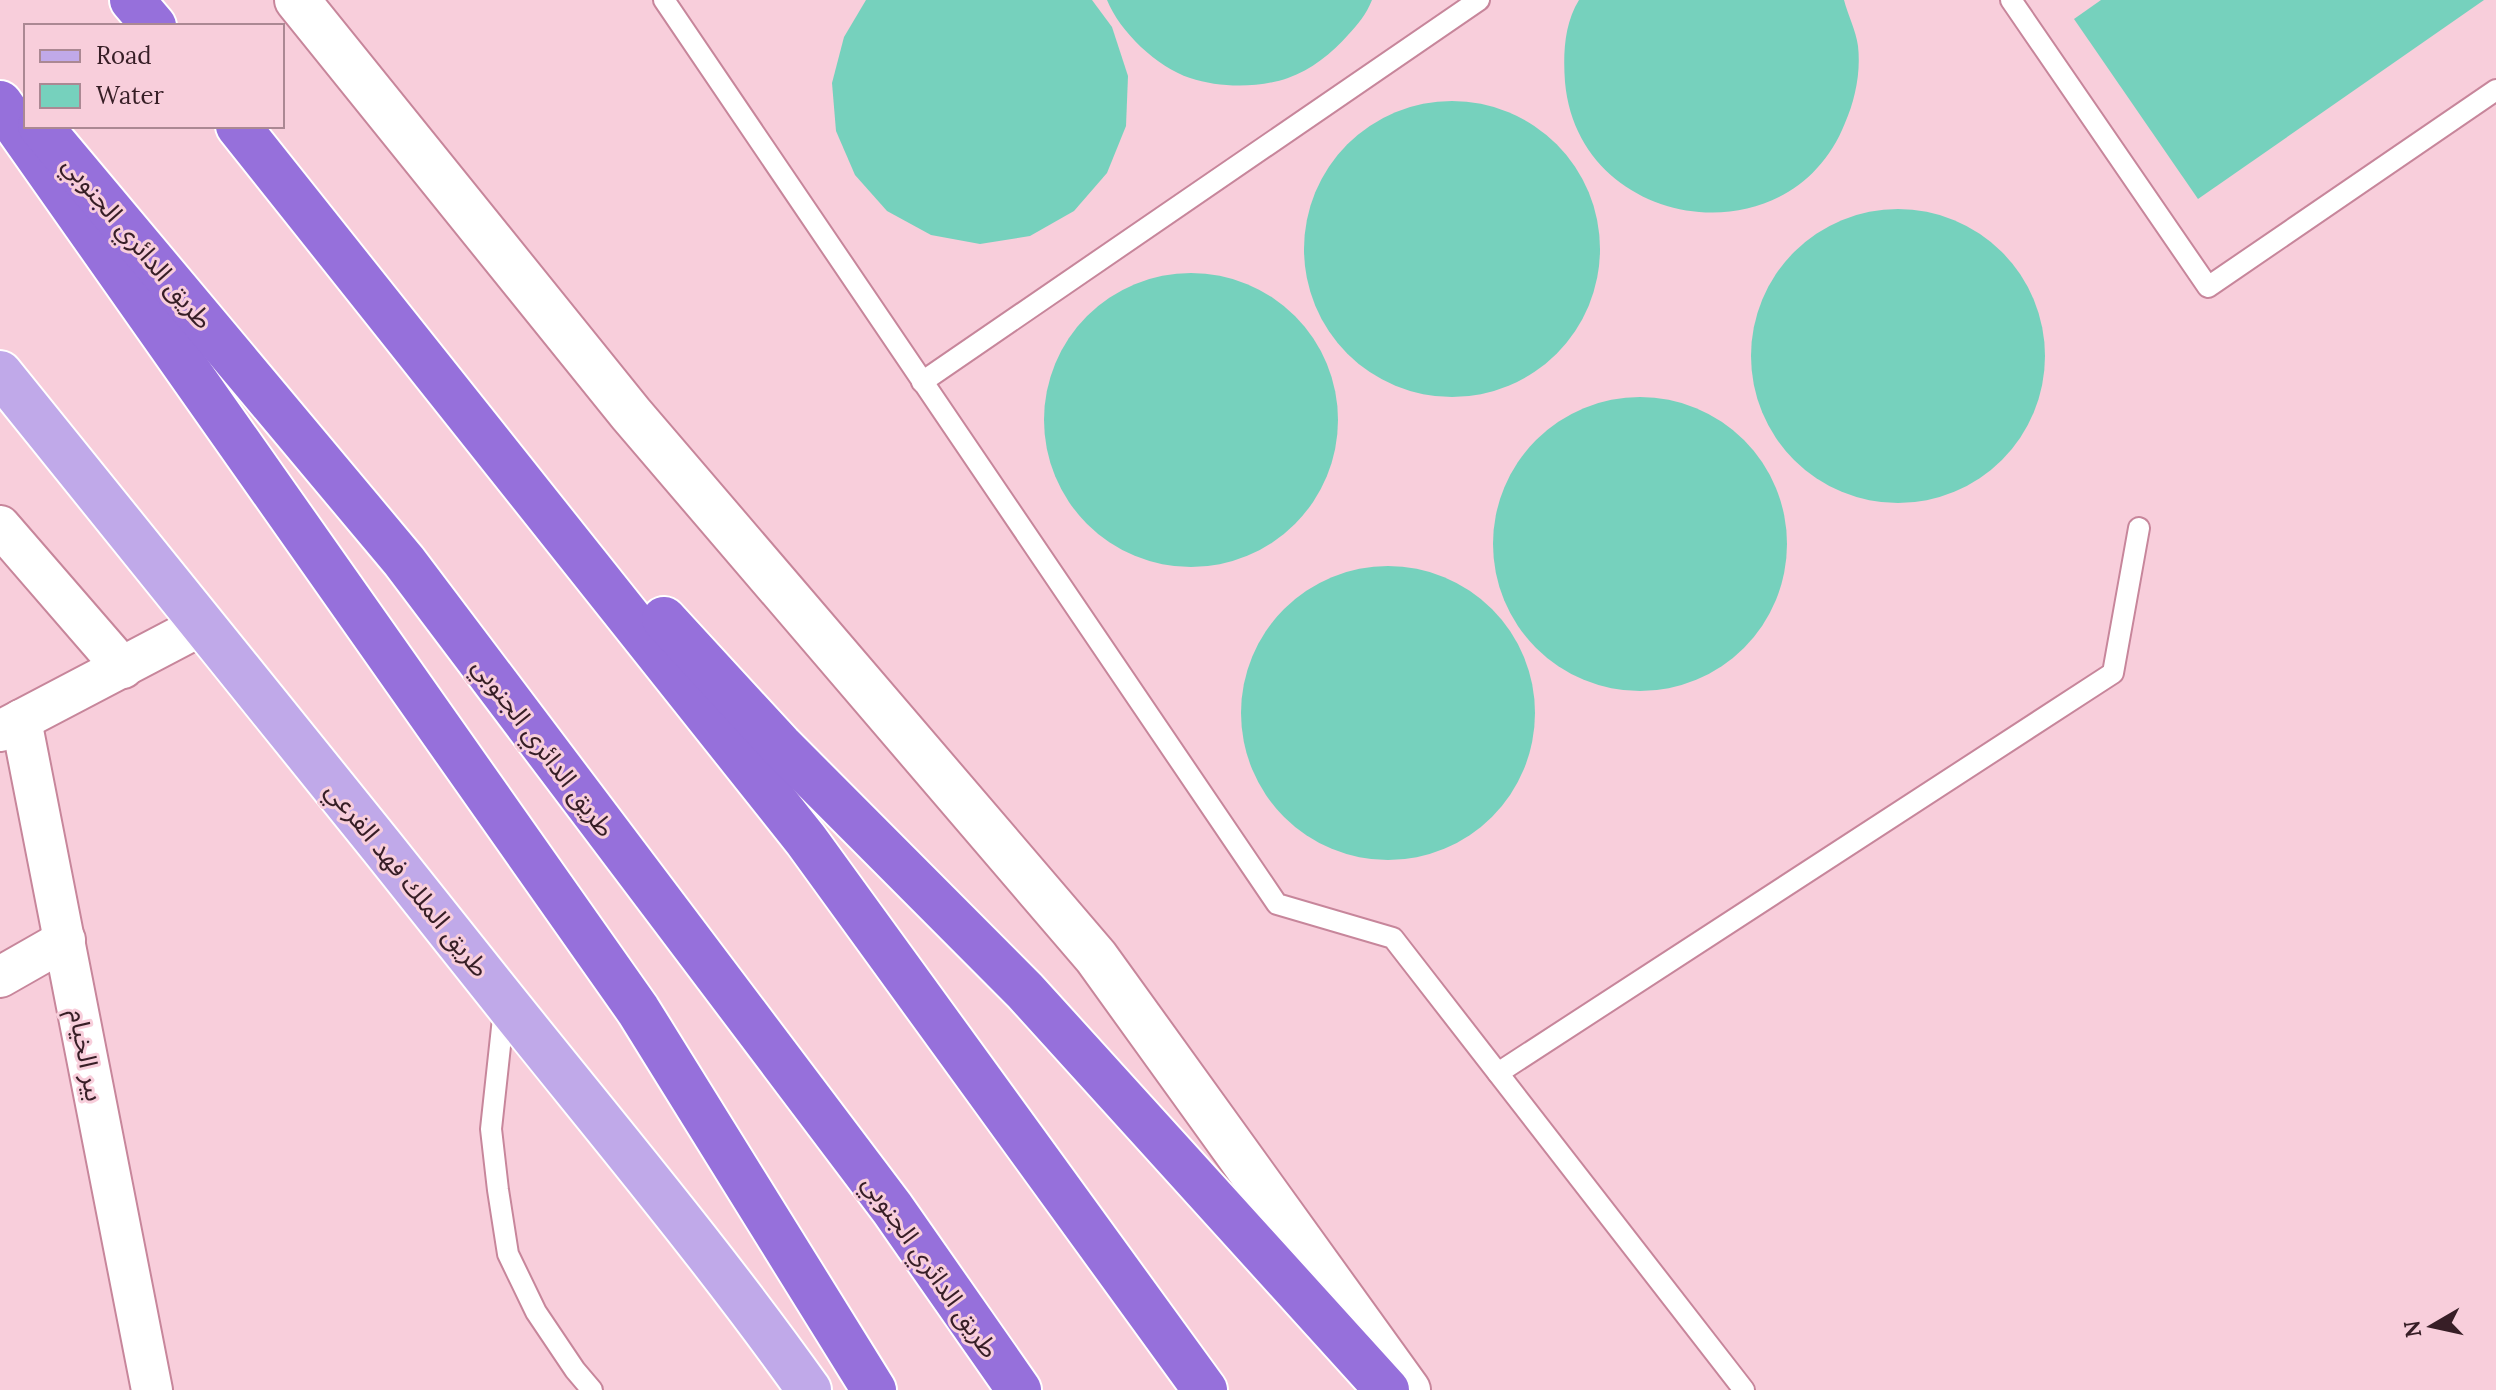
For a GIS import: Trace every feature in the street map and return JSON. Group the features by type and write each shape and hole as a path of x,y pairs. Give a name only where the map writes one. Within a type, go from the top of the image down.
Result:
{"highway":[{"path":"132,0 152,24"},
{"path":"0,78 24,107"},
{"path":"0,103 638,1010 874,1390"},
{"name":"طريق الدائري الجنوبي","path":"42,128 404,561 892,1208 1019,1390"},
{"path":"240,128 806,840 1205,1390"},
{"path":"405,337 780,745 1025,991 1387,1390"}],"main road":[{"path":"297,0 631,414 1096,957 1408,1390"},
{"name":"طريق الملك فهد الفرعي","path":"0,373 765,1328 809,1390"}],"street":[{"path":"0,526 123,668"},
{"path":"11,725 204,624"},
{"name":"بير الخيام","path":"11,725 65,940 152,1390"},
{"path":"0,977 65,940"}],"lane":[{"path":"664,0 1277,904 1393,938 1744,1390"},
{"path":"922,382 1479,0"},
{"path":"2011,0 2208,287 2496,90"},
{"path":"1498,1073 2113,673 2139,528"},
{"path":"505,1002 491,1129 508,1254 536,1312 592,1390"}],"water":[{"path":"866,0 1092,0 1112,27 1128,76 1126,126 1107,173 1074,211 1030,236 980,244 931,235 887,211 855,175 836,131 832,83 844,37"},
{"path":"1107,0 1372,0 1352,31 1313,66 1277,81 1239,86 1190,78 1165,66 1130,36"},
{"path":"1579,0 1844,0 1856,35 1859,56 1856,86 1845,123 1818,168 1780,197 1736,211 1689,211 1645,197 1606,171 1579,132 1565,82 1564,61 1567,29"},
{"path":"2101,0 2484,0 2198,199 2074,19"},
{"path":"1452,101 1481,104 1522,119 1546,135 1566,155 1582,179 1593,206 1600,249 1597,278 1582,319 1566,343 1546,363 1522,379 1495,390 1452,397 1423,394 1382,379 1358,363 1338,343 1322,319 1311,292 1304,249 1307,220 1322,179 1338,155 1358,135 1382,119 1409,108"},
{"path":"1884,209 1912,209 1941,215 1968,226 1992,242 2012,262 2028,286 2039,313 2045,356 2043,385 2028,426 2012,450 1992,470 1968,486 1941,497 1912,503 1884,503 1855,497 1828,486 1804,470 1784,450 1768,426 1757,399 1751,370 1751,342 1757,313 1768,286 1784,262 1804,242 1828,226 1855,215"},
{"path":"1177,273 1205,273 1234,279 1260,290 1285,306 1305,326 1321,351 1332,377 1338,420 1336,449 1321,489 1305,514 1285,534 1260,550 1234,561 1205,567 1177,567 1148,561 1122,550 1097,534 1077,514 1061,489 1050,463 1044,434 1044,406 1050,377 1061,351 1077,326 1097,306 1122,290 1148,279"},
{"path":"1626,397 1654,397 1683,403 1710,414 1734,430 1754,450 1770,474 1781,501 1787,544 1785,573 1770,614 1754,638 1734,658 1710,674 1683,685 1654,691 1626,691 1597,685 1570,674 1546,658 1526,638 1510,614 1499,587 1493,558 1493,530 1499,501 1510,474 1526,450 1546,430 1570,414 1597,403"},
{"path":"1374,566 1402,566 1431,572 1458,583 1482,599 1502,619 1518,643 1529,670 1535,713 1533,742 1518,783 1502,807 1482,827 1458,843 1431,854 1402,860 1374,860 1345,854 1318,843 1294,827 1274,807 1258,783 1247,756 1241,727 1241,699 1247,670 1258,643 1274,619 1294,599 1318,583 1345,572"}]}
